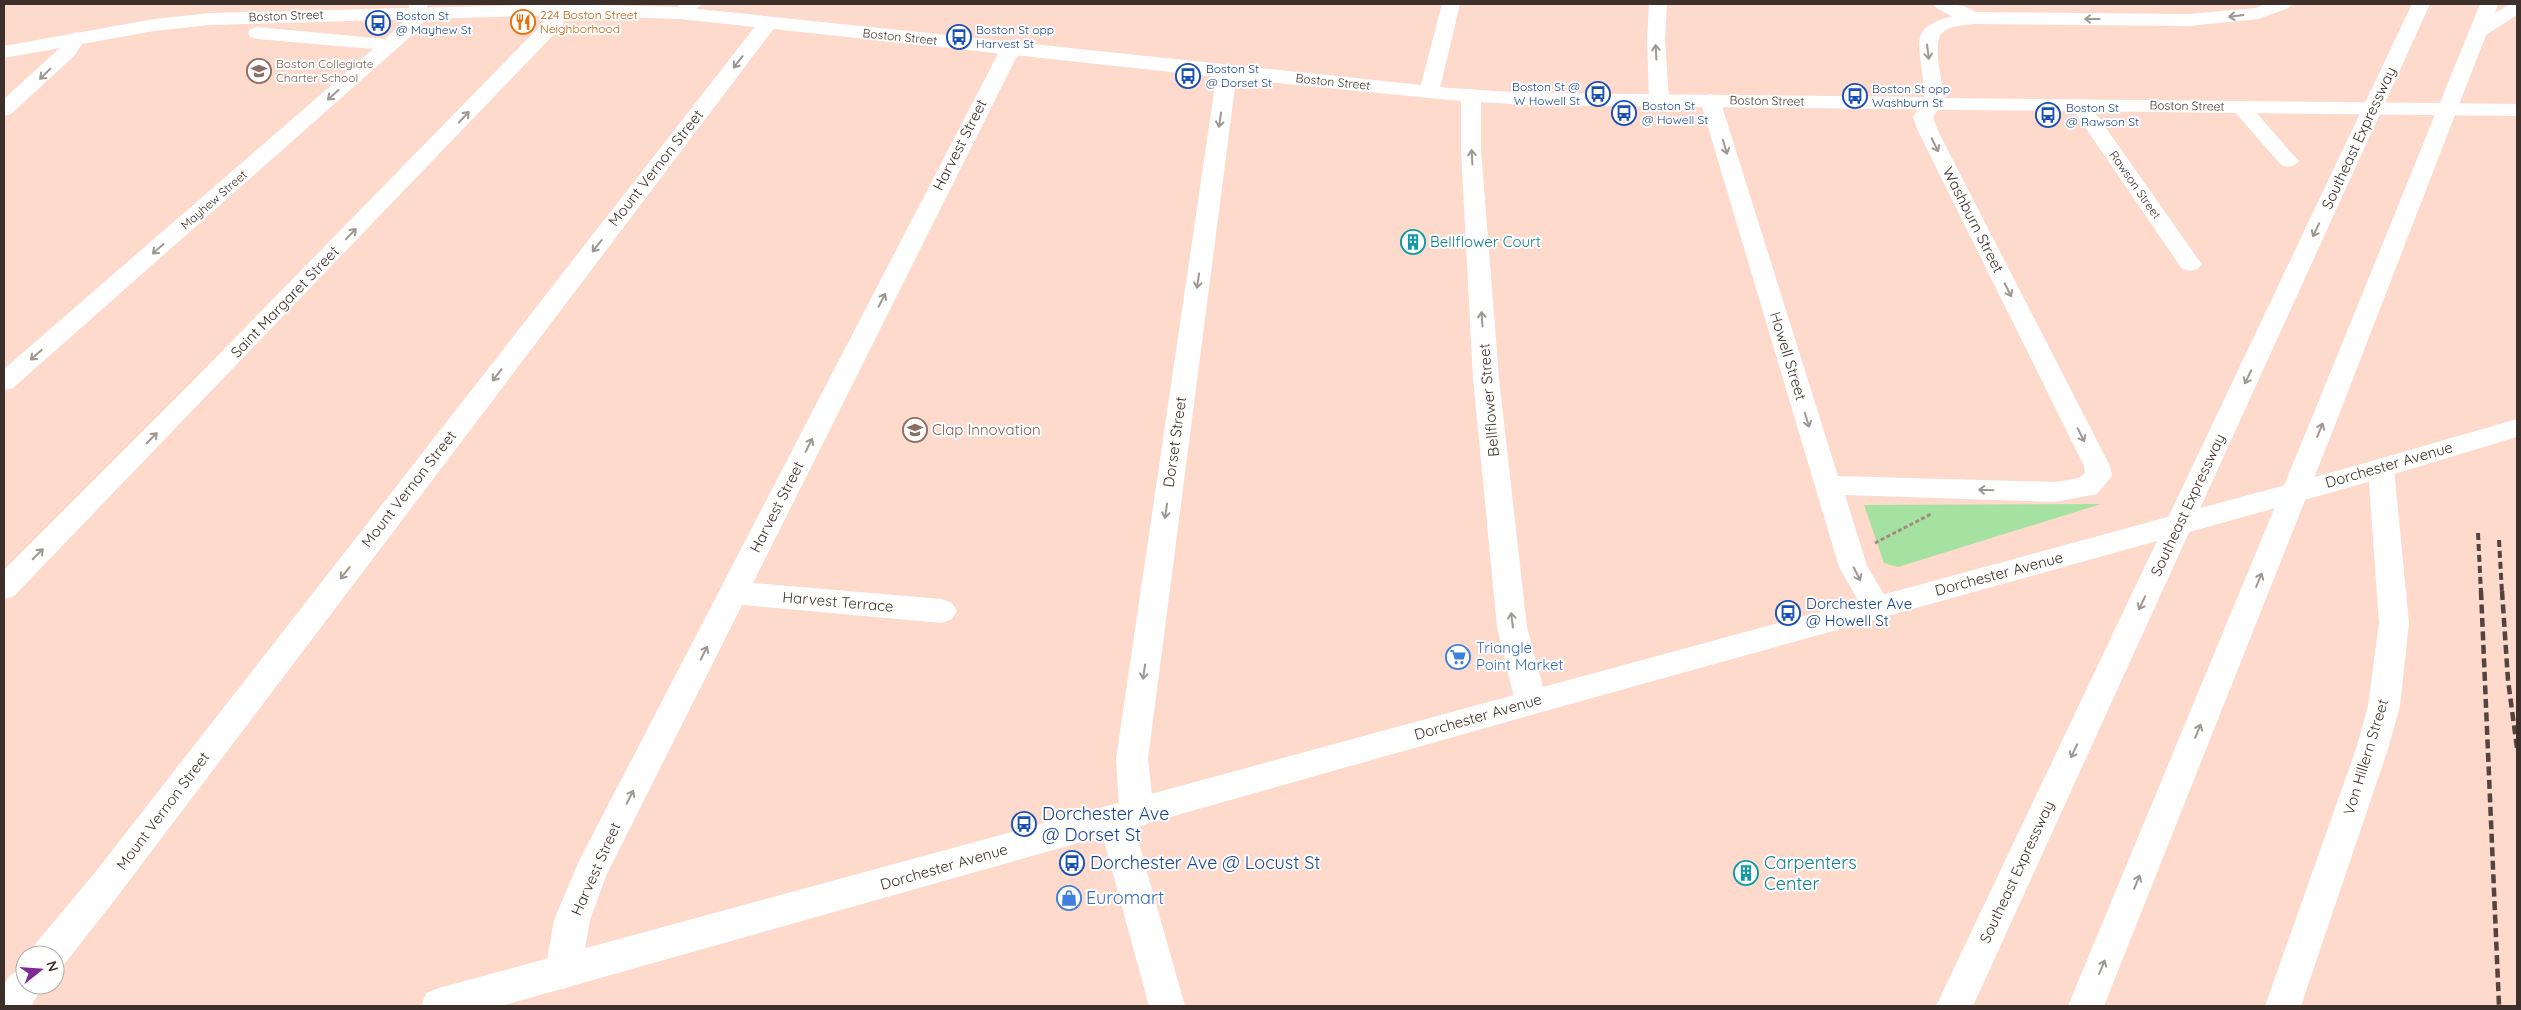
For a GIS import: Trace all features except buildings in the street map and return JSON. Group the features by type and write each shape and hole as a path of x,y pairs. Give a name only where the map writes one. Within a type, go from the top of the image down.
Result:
{"main road":[{"path":"1429,92 1451,4"},
{"path":"1658,4 1656,39 1659,100"},
{"path":"1942,4 1973,18"},
{"name":"Washburn Street","path":"1827,485 2055,492 2087,487 2099,476 2097,466 1928,131 1923,116 1934,102 1935,89 1926,47 1929,33 1946,24 1973,18 2189,20 2258,13 2283,4"},
{"name":"Southeast Expressway","path":"1954,1006 2421,4"},
{"path":"2086,1006 2325,418 2489,4"},
{"name":"Boston Street","path":"4,52 154,25 210,19 418,8 560,6 687,8 768,23 1227,72 1429,92 1527,99 1934,102 2517,110"},
{"name":"Saint Margaret Street","path":"4,588 461,121 555,22 560,6"},
{"path":"2478,32 2517,7"},
{"name":"Mayhew Street","path":"4,382 390,45 412,25 418,8"},
{"name":"Mount Vernon Street","path":"57,945 105,886 768,23"},
{"path":"258,33 390,45"},
{"path":"4,110 68,51 77,38"},
{"name":"Harvest Street","path":"563,972 572,920 591,872 1011,48"},
{"name":"Dorset Street","path":"1167,1006 1126,816 1134,797 1132,759 1227,72"},
{"name":"Bellflower Street","path":"1471,95 1471,150 1486,378 1512,627 1531,702"},
{"name":"Howell Street","path":"1710,100 1853,567 1877,608"},
{"name":"Rawson Street","path":"2080,105 2190,264"},
{"path":"2241,106 2288,161"},
{"name":"Dorchester Avenue","path":"440,1006 1531,702 2350,477 2423,454 2517,428"},
{"name":"Von Hillern Street","path":"2283,1006 2372,749 2384,706 2394,623 2380,468"},
{"name":"Harvest Terrace","path":"734,593 942,611"},
{"path":"8,1006 17,995"}],"path":[{"path":"1874,544 1934,513"}],"green space":[{"path":"2101,504 1898,567 1884,563 1864,505"}],"railway":[{"path":"2478,533 2481,593"},
{"path":"2499,540 2502,593"},
{"path":"2481,591 2499,1006"},
{"path":"2502,591 2508,680 2517,748"}],"place":[{"name":"224 Boston Street Neighborhood","path":"523,22"},
{"name":"Boston St @ Mayhew St","path":"378,23"},
{"name":"Boston St opp Harvest St","path":"959,37"},
{"name":"Boston Collegiate Charter School","path":"259,71"},
{"name":"Boston St @ Dorset St","path":"1188,76"},
{"name":"Boston St @ W Howell St","path":"1598,94"},
{"name":"Boston St opp Washburn St","path":"1855,96"},
{"name":"Boston St @ Howell St","path":"1624,113"},
{"name":"Boston St @ Rawson St","path":"2048,115"},
{"name":"Bellflower Court","path":"1413,242"},
{"name":"Clap Innovation","path":"915,430"},
{"name":"Dorchester Ave @ Howell St","path":"1788,613"},
{"name":"Triangle Point Market","path":"1458,657"},
{"name":"Dorchester Ave @ Dorset St","path":"1024,824"},
{"name":"Dorchester Ave @ Locust St","path":"1072,863"},
{"name":"Carpenters Center","path":"1746,873"},
{"name":"Euromart","path":"1069,898"}]}
